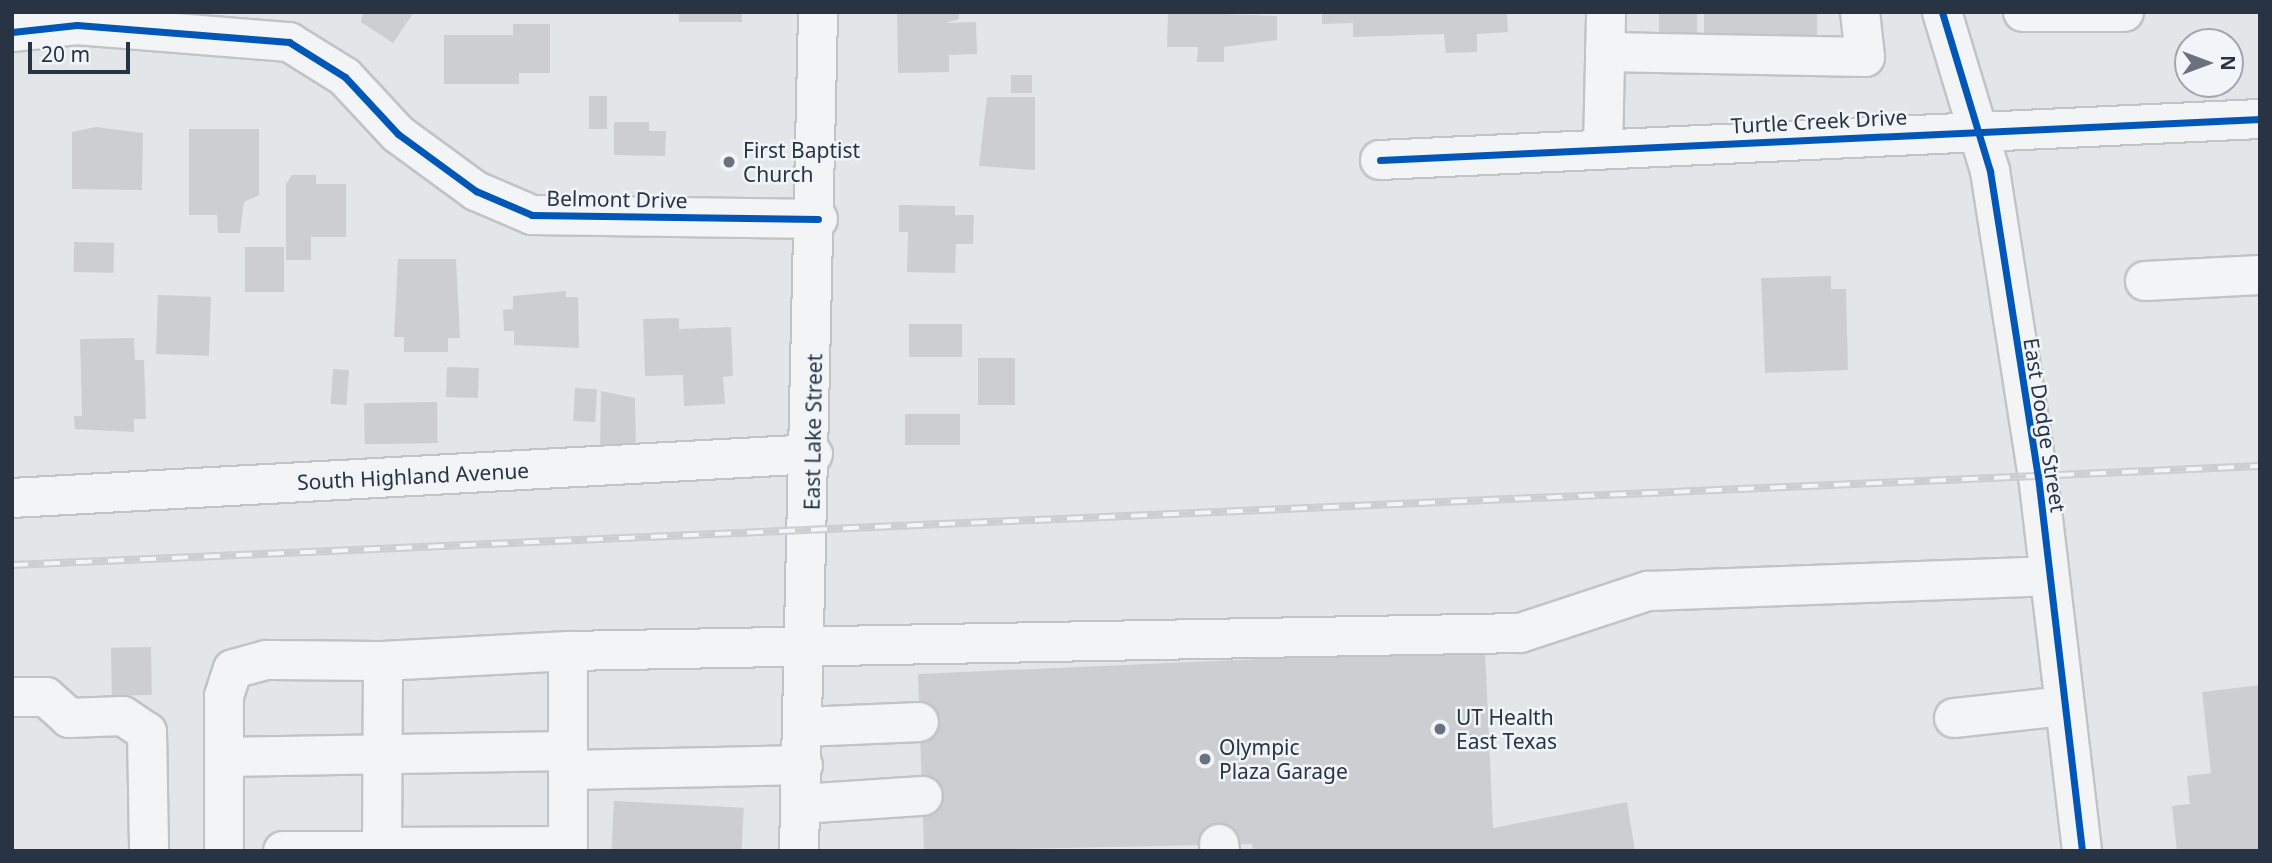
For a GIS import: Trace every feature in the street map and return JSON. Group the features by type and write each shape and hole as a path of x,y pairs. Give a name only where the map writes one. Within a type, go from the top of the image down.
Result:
{"street":[{"name":"East Lake Street","path":"799,851 813,454 818,219 818,12"},
{"path":"1603,149 1606,12"},
{"path":"1605,52 1865,57 1860,12"},
{"name":"East Dodge Street","path":"1942,12 1981,131 2049,576 2082,851"},
{"path":"2023,12 2124,12"},
{"name":"Belmont Drive","path":"12,32 77,25 289,42 345,77 398,134 476,191 532,215 818,219"},
{"name":"Turtle Creek Drive","path":"1380,160 2260,119"},
{"path":"2145,281 2260,275"},
{"name":"South Highland Avenue","path":"12,498 813,454"},
{"path":"224,851 224,696 233,669 267,660 383,662 568,651 807,651 1520,633 1648,591 2049,576"},
{"path":"282,851 568,848 568,651"},
{"path":"382,849 383,662"},
{"path":"12,696 46,696 69,718 122,716 147,732 149,851"},
{"path":"1954,718 2064,706"},
{"path":"804,727 919,722"},
{"path":"224,757 382,753 803,765"},
{"path":"801,804 923,796"}],"building":[{"path":"363,12 414,12 393,43 361,22"},
{"path":"679,12 742,12 742,22 679,22"},
{"path":"897,12 959,12 959,19 946,23 976,22 977,54 949,55 949,72 898,73"},
{"path":"1168,12 1277,16 1277,40 1224,47 1224,62 1197,62 1198,47 1167,47"},
{"path":"1322,12 1507,12 1508,32 1477,34 1477,52 1446,53 1444,34 1353,37 1353,23 1322,24"},
{"path":"1659,12 1697,12 1697,36 1659,36"},
{"path":"1704,12 1817,12 1817,36 1704,36"},
{"path":"513,24 550,24 550,73 519,73 519,84 444,84 444,35 513,35"},
{"path":"1011,75 1032,75 1032,93 1011,93"},
{"path":"589,96 607,96 607,129 589,129"},
{"path":"987,97 1035,97 1035,170 979,166"},
{"path":"614,122 649,122 649,131 666,131 665,156 614,155"},
{"path":"96,127 143,133 142,190 72,189 72,132"},
{"path":"189,129 259,129 259,195 244,202 240,233 218,233 217,215 189,215"},
{"path":"292,175 316,175 316,184 346,184 346,237 311,237 311,260 286,260 286,184"},
{"path":"899,205 955,206 955,215 974,215 973,244 956,244 955,273 907,272 908,232 899,232"},
{"path":"74,242 114,243 113,273 73,272"},
{"path":"245,247 284,247 284,292 245,292"},
{"path":"398,259 456,259 460,338 448,338 448,352 404,352 404,337 394,337"},
{"path":"1831,276 1831,289 1846,289 1848,370 1765,373 1761,278"},
{"path":"566,291 566,297 578,297 579,348 514,345 514,331 504,331 503,310 513,309 513,296"},
{"path":"158,295 211,297 209,356 156,354"},
{"path":"679,318 679,329 731,327 733,376 723,377 725,404 684,406 683,375 645,376 643,319"},
{"path":"909,324 962,324 962,357 909,357"},
{"path":"134,338 135,360 144,360 146,419 134,419 134,432 75,429 74,416 82,416 80,339"},
{"path":"978,358 1015,358 1015,405 978,405"},
{"path":"447,367 479,368 478,398 446,397"},
{"path":"333,369 349,370 347,405 331,404"},
{"path":"575,388 597,389 595,422 573,421"},
{"path":"601,391 635,398 636,449 600,449"},
{"path":"437,402 438,443 365,444 364,403"},
{"path":"905,414 960,414 960,445 905,445"},
{"path":"151,647 152,695 112,696 111,648"},
{"name":"Olympic Plaza Garage","path":"1485,649 1493,828 1627,802 1635,851 1253,851 1252,844 924,851 918,674"},
{"path":"2260,685 2260,851 2177,851 2172,806 2190,804 2187,776 2211,773 2202,692"},
{"path":"614,801 744,808 742,851 611,851"}],"railway":[{"path":"12,565 2260,466"}],"cycle path":[{"path":"1942,12 1990,171 2038,476 2082,851"},
{"path":"12,32 77,25 289,42 345,77 398,134 476,191 532,215 818,219"},
{"path":"1380,160 2260,119"}],"place":[{"name":"First Baptist Church","path":"729,162"},
{"name":"UT Health East Texas","path":"1440,729"},
{"name":"Olympic Plaza Garage","path":"1205,759"}]}
